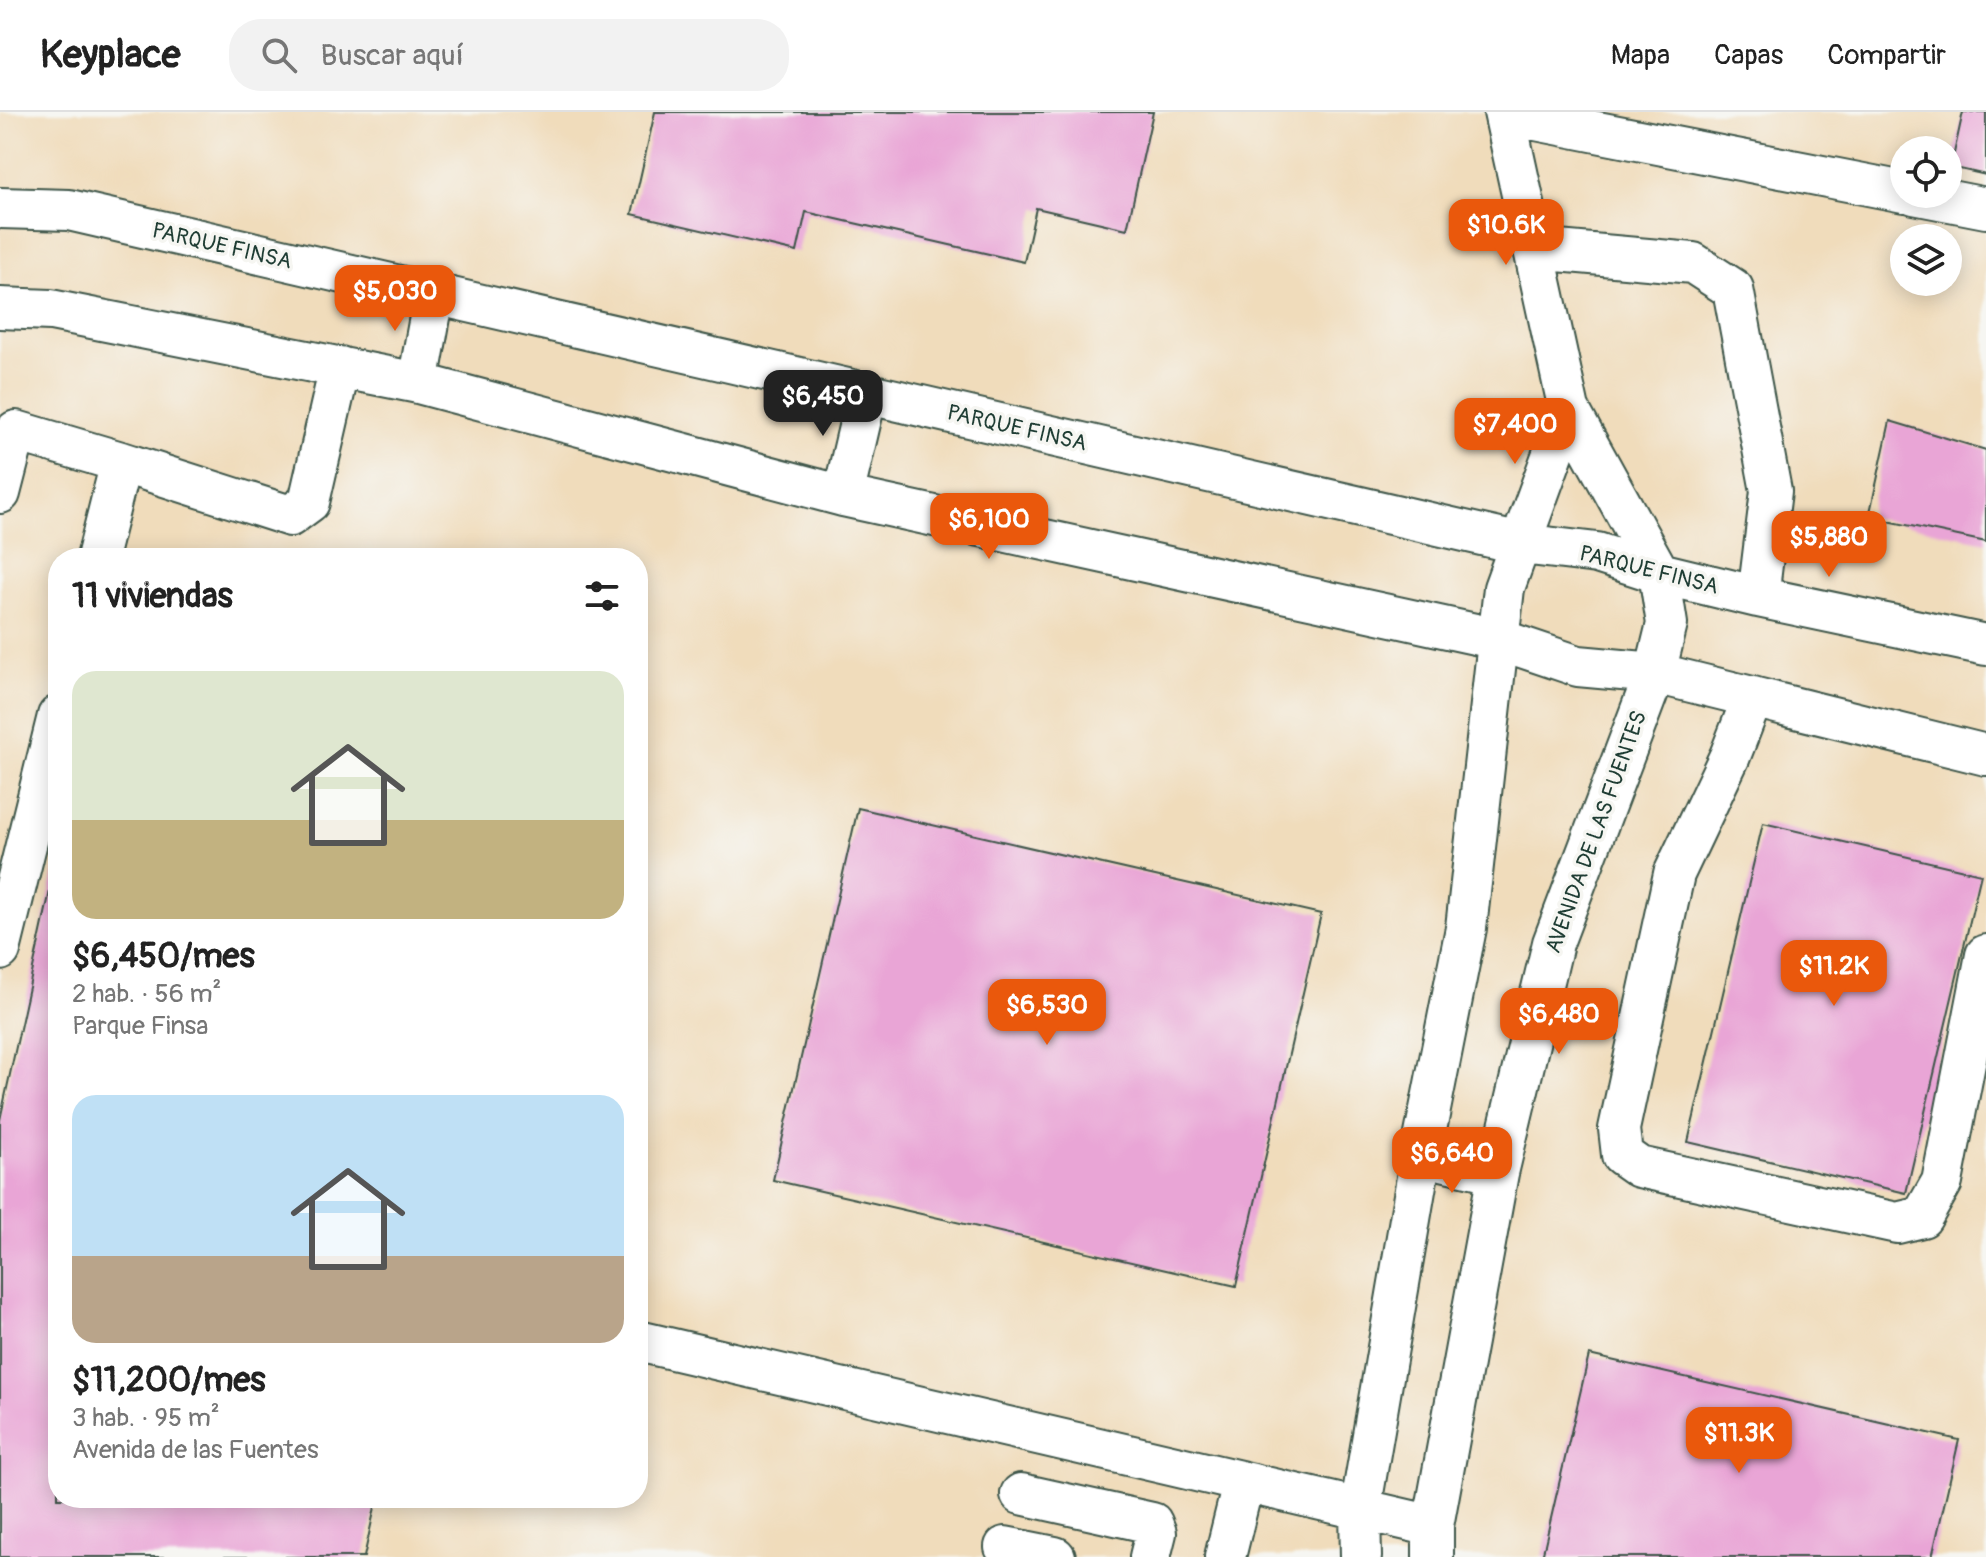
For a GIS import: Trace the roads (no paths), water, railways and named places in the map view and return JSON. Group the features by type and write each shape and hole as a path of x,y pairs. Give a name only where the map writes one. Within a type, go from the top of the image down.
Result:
{"street":[{"path":"1505,116 1890,189"},
{"name":"AVENIDA DE LAS FUENTES","path":"1433,1541 1498,1173 1553,943 1655,673 1667,624 1659,573 1569,410 1505,116"},
{"path":"1962,203 1986,208"},
{"name":"PARQUE FINSA","path":"0,208 69,210 1521,544 1597,553 1659,573 1758,597 1986,645"},
{"path":"1535,249 1693,263 1733,289 1771,491 1758,597"},
{"path":"418,383 434,295"},
{"path":"0,308 51,310 418,383 843,496 1498,639 1578,666 1655,673 1986,755"},
{"path":"0,493 8,429 290,516 309,502 340,367"},
{"path":"843,496 867,393"},
{"path":"1361,1557 1360,1511 1421,1155 1466,928 1504,588 1569,410"},
{"path":"100,548 121,462"},
{"path":"1753,697 1730,756 1674,874 1619,1129 1622,1155 1639,1167 1897,1223 1922,1217 1942,1182 1986,955"},
{"path":"0,950 48,756"},
{"path":"1421,1155 1498,1173"},
{"path":"648,1343 1360,1511 1433,1541"},
{"path":"1225,1557 1243,1484"},
{"path":"1021,1494 1152,1523 1156,1533 1150,1557"},
{"path":"1005,1547 1055,1557"}]}
